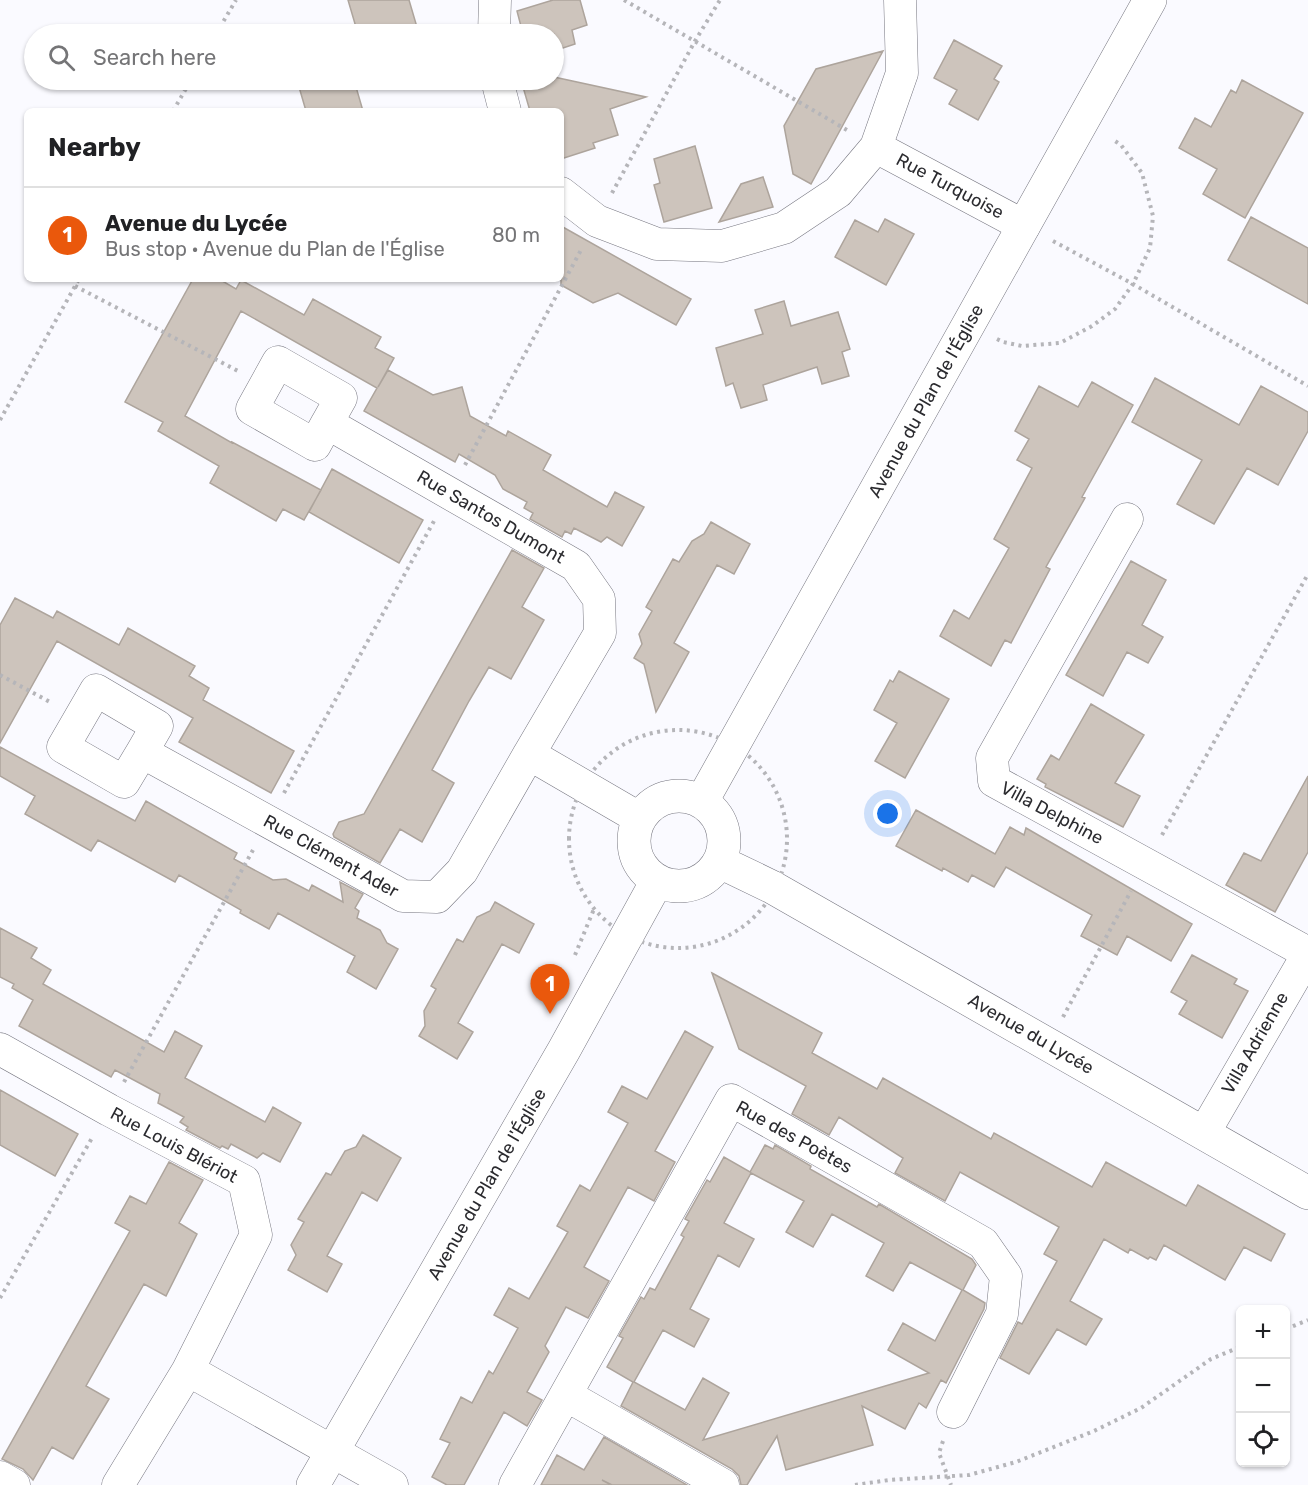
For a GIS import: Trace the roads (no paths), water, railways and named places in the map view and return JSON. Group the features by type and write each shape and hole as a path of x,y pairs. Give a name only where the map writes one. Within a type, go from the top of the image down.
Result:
{"street":[{"path":"494,24 495,0"},
{"name":"Rue Turquoise","path":"564,195 597,221 657,244 722,246 784,228 838,192 876,147 902,73 900,0"},
{"name":"Avenue du Plan de l'Église","path":"702,801 1150,0"},
{"path":"500,90 504,108"},
{"name":"Rue Turquoise","path":"876,147 1024,226"},
{"path":"278,362 341,398 327,423 315,444 252,409 278,362"},
{"name":"Rue Santos Dumont","path":"327,423 576,566 599,599 600,633 529,754"},
{"name":"Villa Delphine","path":"1127,519 992,758 994,781 1308,954"},
{"path":"96,690 157,726 142,752 124,782 63,747 96,690"},
{"name":"Rue Clément Ader","path":"142,752 403,896 437,897 462,871 529,754"},
{"path":"529,754 639,818"},
{"path":"674,795 688,796 702,801 713,810 723,828 724,849 720,862 711,874 692,884 671,886 657,881 642,866 634,846 634,832 639,818 648,807 660,799 674,795"},
{"name":"Avenue du Lycée","path":"720,862 772,887 1308,1192"},
{"name":"Avenue du Plan de l'Église","path":"314,1485 558,1060 657,881"},
{"name":"Villa Adrienne","path":"1204,1133 1308,954"},
{"name":"Rue Louis Blériot","path":"0,1049 244,1181 256,1235 188,1370 118,1485"},
{"name":"Rue des Poètes","path":"515,1485 731,1100 983,1243 1005,1276 1002,1314 953,1412"},
{"path":"188,1370 392,1485"},
{"path":"566,1395 723,1485"},
{"path":"0,1477 14,1485"}],"place":[{"name":"Avenue du Lycée","path":"550,1014"}]}
